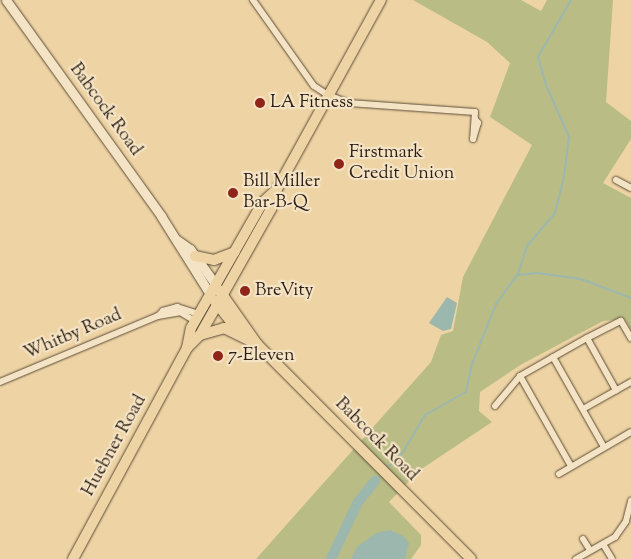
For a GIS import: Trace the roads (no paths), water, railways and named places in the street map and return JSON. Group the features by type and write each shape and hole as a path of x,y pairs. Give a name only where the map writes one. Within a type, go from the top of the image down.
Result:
{"main road":[{"name":"Babcock Road","path":"6,0 177,240 194,256 213,290"},
{"name":"Huebner Road","path":"187,348 200,335 271,209 276,189 381,0"},
{"name":"Huebner Road","path":"73,559 187,348 197,318 262,202 276,189"},
{"name":"Babcock Road","path":"177,240 183,254 213,290 243,336 257,344"},
{"path":"194,256 214,260 235,252"},
{"name":"Babcock Road","path":"220,300 257,344 472,559"},
{"path":"200,335 224,328 243,336"}],"street":[{"path":"253,0 314,86 328,95 349,103 475,112 475,119"},
{"path":"616,180 631,188"},
{"name":"Whitby Road","path":"0,382 158,316 163,311 177,307 197,318"},
{"path":"495,406 520,376 587,338 622,321 631,338"},
{"path":"587,338 616,390"},
{"path":"553,357 604,447"},
{"path":"520,376 571,466"},
{"path":"583,409 631,382"},
{"path":"559,474 631,432"},
{"path":"576,559 615,537 629,522 631,502"},
{"path":"583,538 590,550"},
{"path":"604,544 612,559"}],"water":[{"path":"447,297 457,303 451,329 443,331 429,323"},
{"path":"390,530 403,536 409,543 405,559 351,559 357,547 376,533"}],"waterway":[{"path":"386,469 403,452 425,415 466,392 472,364 496,304 518,274 527,246 555,213 564,177 569,137 546,85 538,57 571,0"},
{"path":"518,275 538,273 581,279 631,298"},
{"path":"375,481 381,475"},
{"path":"331,559 358,502 375,481"}],"place":[{"name":"LA Fitness","path":"260,103"},
{"name":"Firstmark Credit Union","path":"339,164"},
{"name":"Bill Miller Bar-B-Q","path":"233,193"},
{"name":"BreVity","path":"245,291"},
{"name":"7-Eleven","path":"218,356"}]}
